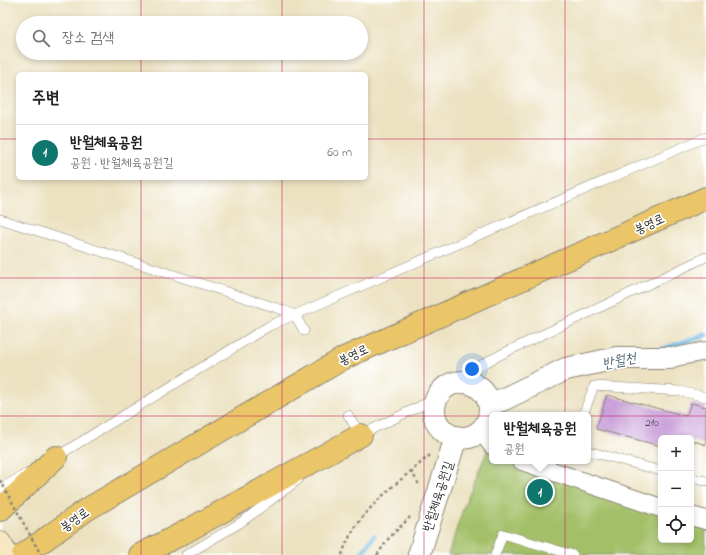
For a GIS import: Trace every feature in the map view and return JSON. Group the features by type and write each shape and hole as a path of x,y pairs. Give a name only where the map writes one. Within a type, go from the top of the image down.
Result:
{"highway":[{"name":"봉영로","path":"23,555 86,510 344,358 706,198"},
{"path":"140,555 361,435"},
{"path":"0,510 56,456"}],"main road":[{"path":"0,543 7,555"}],"street":[{"path":"489,403 502,400 566,369 617,358 670,358 706,351"},
{"path":"462,382 476,386 482,390 489,403 489,418 486,438 456,437 445,432 437,422 434,410 437,398 445,388 462,382"},
{"name":"반월체육공원길","path":"418,555 456,437"},
{"path":"531,464 658,507"},
{"path":"694,517 706,520"}],"lane":[{"path":"0,489 269,326 706,137"},
{"path":"0,219 295,315 304,331"},
{"path":"462,382 466,376 477,367 506,352 706,256"},
{"path":"584,412 594,386 680,391 706,397"},
{"path":"186,555 240,523 361,435 437,398"},
{"path":"348,415 361,435"},
{"path":"591,452 658,470"},
{"path":"694,479 706,481"},
{"path":"495,555 503,534 573,555"}],"path":[{"path":"342,555 346,544 363,515 434,452"},
{"path":"412,471 421,487 420,492"},
{"path":"0,480 41,555"},
{"path":"377,555 389,538 412,516"}],"green space":[{"path":"489,446 489,464 531,464 658,507 658,543 694,543 694,517 706,520 706,555 448,555 464,506"}],"building":[{"path":"607,395 686,416 691,403 706,407 706,445 694,441 694,435 658,435 658,445 596,429"}],"waterway":[{"name":"반월천","path":"663,349 706,335"},
{"name":"반월천","path":"360,555 374,536"}],"place":[{"name":"반월체육공원","path":"540,492"}]}
